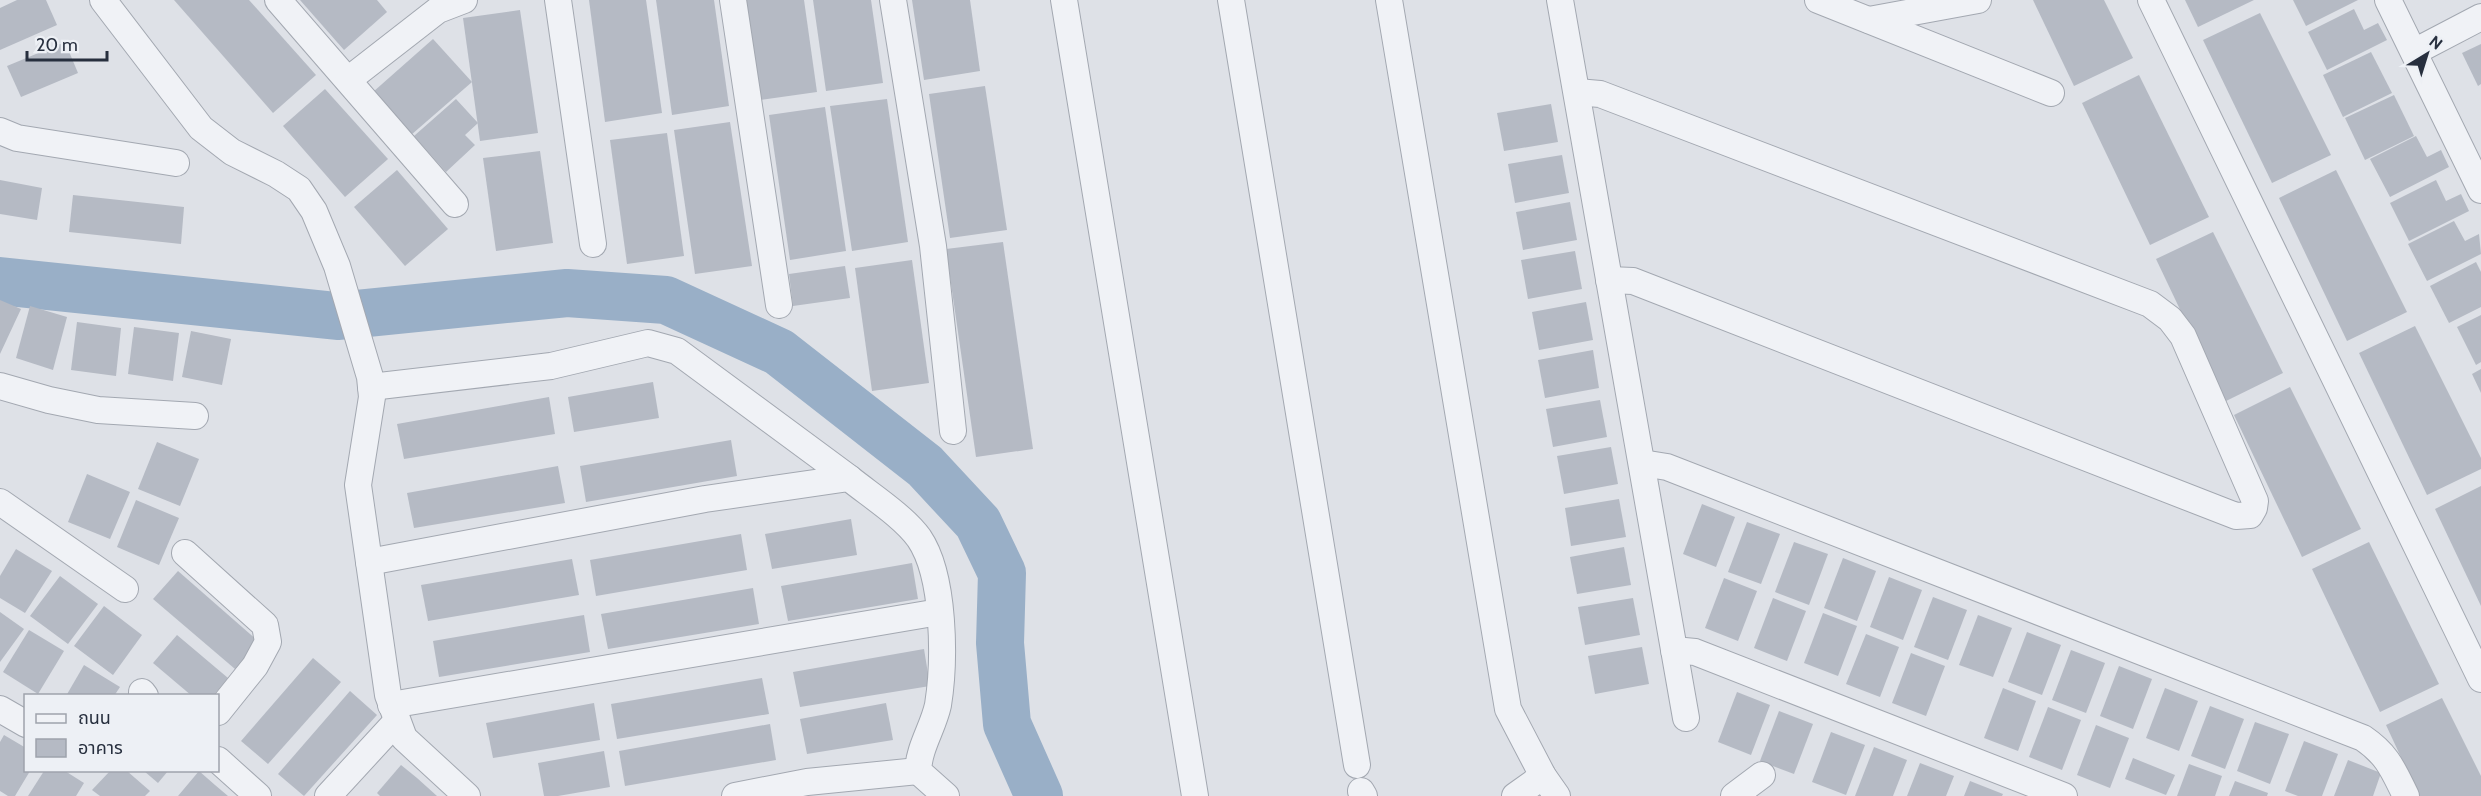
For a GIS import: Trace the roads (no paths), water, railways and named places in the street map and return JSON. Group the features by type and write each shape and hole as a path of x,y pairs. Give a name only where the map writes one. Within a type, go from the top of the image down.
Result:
{"street":[{"path":"103,0 201,128 232,152 276,174 299,189 314,211 337,266 371,387 372,397 358,485 388,695 404,738 467,796"},
{"path":"278,0 455,204"},
{"path":"348,80 438,10 464,0"},
{"path":"558,0 593,244"},
{"path":"733,0 779,305"},
{"path":"893,0 933,246 953,431"},
{"path":"1064,0 1195,796"},
{"path":"1231,0 1357,765"},
{"path":"1389,0 1508,709 1550,786 1515,796"},
{"path":"1560,0 1686,718"},
{"path":"1818,0 2051,93"},
{"path":"1868,20 1978,0"},
{"path":"2151,0 2481,680"},
{"path":"2388,0 2481,190"},
{"path":"2414,52 2481,17"},
{"path":"1576,92 1600,94 2150,304 2170,319 2183,336 2254,501 2254,508 2250,515 2236,516 1633,281 1609,280"},
{"path":"0,131 17,138 176,163"},
{"path":"371,387 551,366 631,346 654,343 677,351 849,478 918,537 932,564 942,651 941,685 937,709 919,755 918,771"},
{"path":"0,386 49,400 98,410 195,416"},
{"path":"1642,463 1667,466 2363,738 2378,748 2388,759 2406,796"},
{"path":"369,562 705,499 849,478"},
{"path":"0,502 125,589"},
{"path":"185,553 265,625 268,642 260,658 219,711"},
{"path":"328,796 394,713 939,612"},
{"path":"1674,650 1695,651 2064,796"},
{"path":"0,709 24,723"},
{"path":"219,761 258,796"},
{"path":"735,796 807,782 918,771 946,796"},
{"path":"1734,796 1762,775"}],"waterway":[{"path":"0,281 337,316 567,293 666,300 779,352 925,466 978,523 1002,573 1000,643 1007,724 1039,796"}]}
